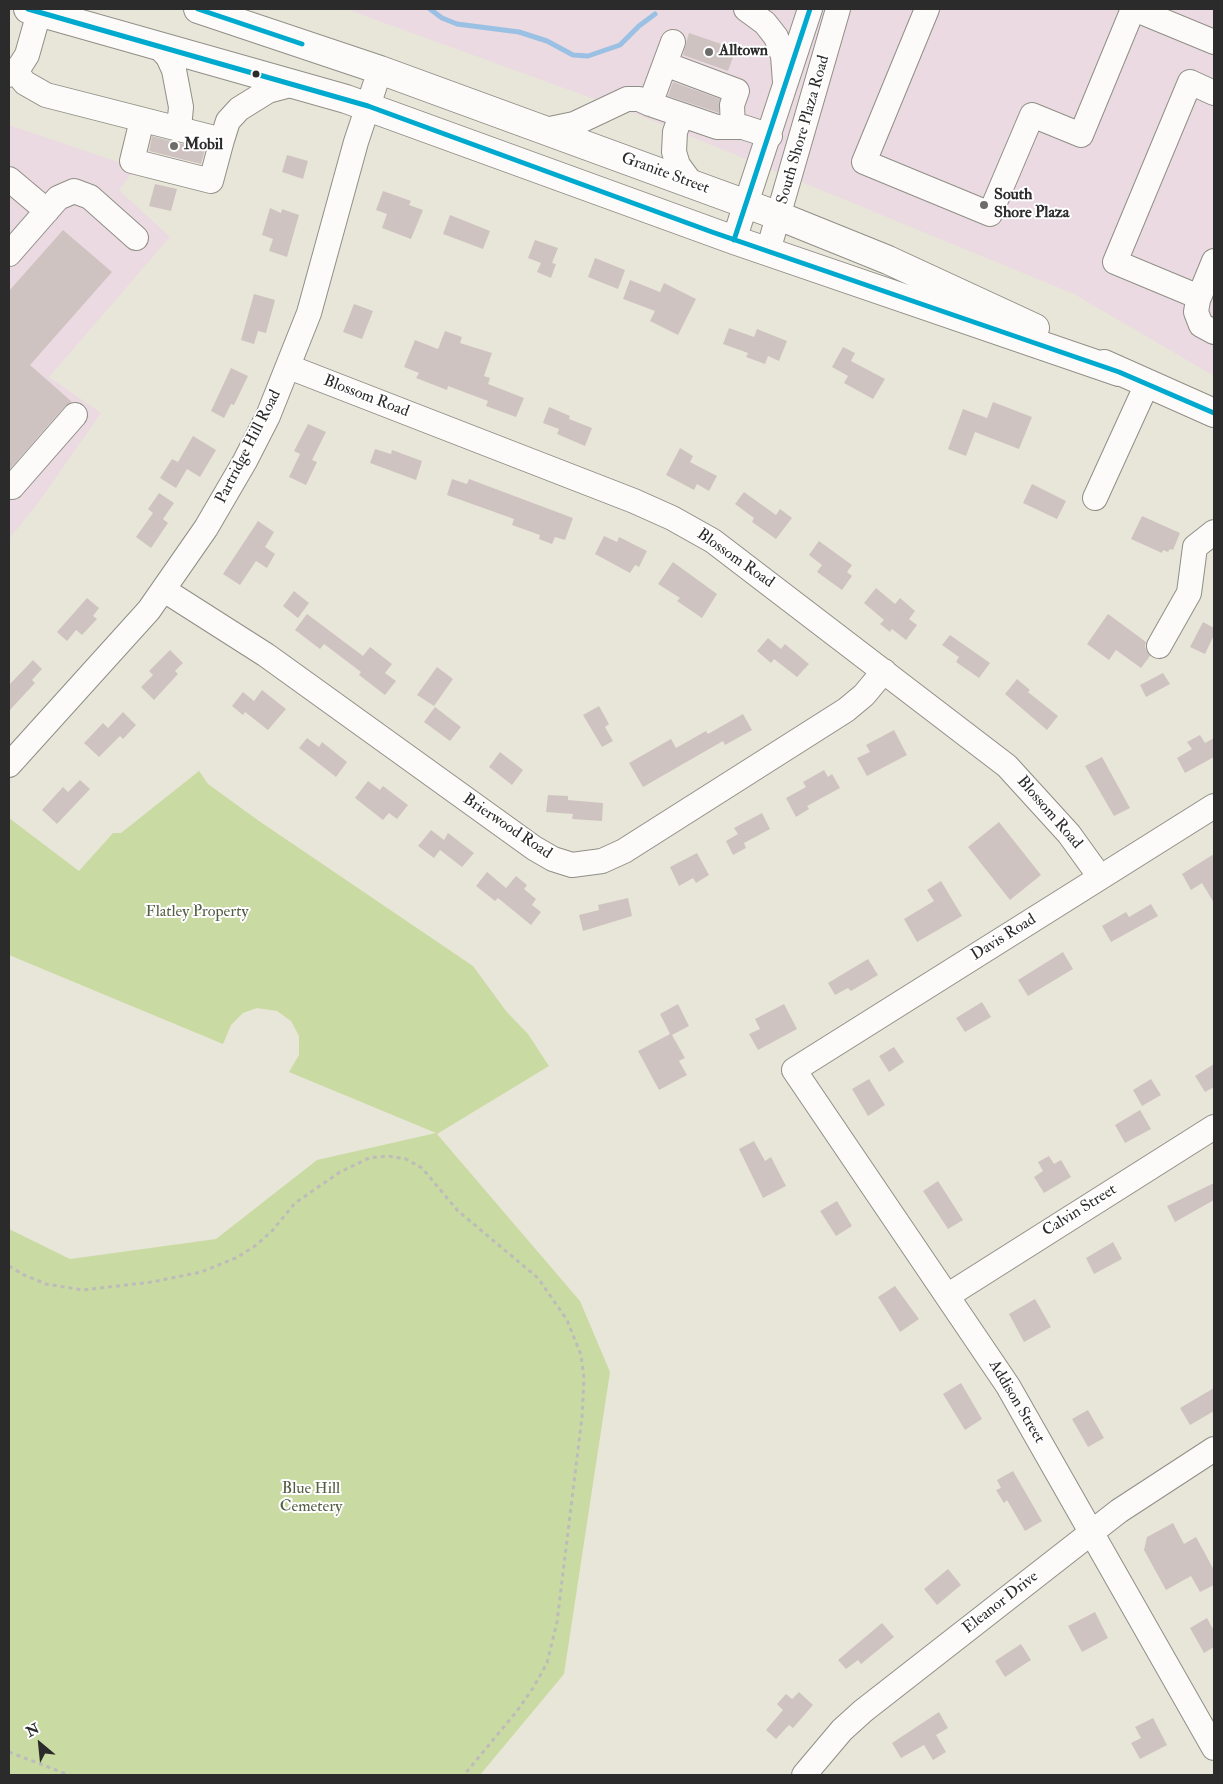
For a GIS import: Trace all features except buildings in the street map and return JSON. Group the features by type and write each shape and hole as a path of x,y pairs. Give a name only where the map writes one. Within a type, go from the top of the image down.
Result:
{"main road":[{"name":"Granite Street","path":"198,9 380,70 780,216 987,304 1120,372 1214,413"},
{"name":"Granite Street","path":"38,10 368,106 734,240 1120,372"}],"street":[{"path":"746,9 765,23 776,37 785,67 785,91"},
{"name":"South Shore Plaza Road","path":"734,240 785,91 810,9"},
{"path":"927,9 864,162 990,214 1032,115 1080,135 1145,11 1214,42"},
{"path":"38,10 27,54 12,73 25,83 46,96 222,140"},
{"name":"South Shore Plaza Road","path":"768,251 780,216 833,10"},
{"path":"650,104 673,42"},
{"path":"157,45 168,57 174,70 181,107 179,129"},
{"path":"664,64 737,91 731,112 733,127"},
{"name":"Partridge Hill Road","path":"9,765 113,652 164,590 233,483 268,416 289,367 316,291 368,106 380,70"},
{"path":"1200,296 1115,262 1190,82 1214,93"},
{"path":"142,120 132,161 211,181 228,121 239,109 268,91 294,84"},
{"path":"545,130 574,124 627,99 639,99 717,127 744,127 770,136"},
{"path":"681,115 675,132 674,152 682,171 692,184"},
{"path":"9,179 47,211"},
{"path":"9,254 62,195 74,191 90,198 136,238"},
{"path":"1214,261 1196,309 1198,321 1203,327 1214,332"},
{"name":"Blossom Road","path":"289,367 672,518 727,550 1007,766 1070,834 1100,877"},
{"path":"1095,498 1147,384"},
{"path":"9,484 12,486 75,415"},
{"path":"1159,646 1188,593 1195,547 1214,532"},
{"name":"Brierwood Road","path":"164,590 266,655 534,848 553,859 572,865 602,862 624,851 846,710 864,695 884,671"},
{"name":"Davis Road","path":"794,1070 1214,806"},
{"name":"Addison Street","path":"794,1070 1008,1386 1214,1748"},
{"name":"Calvin Street","path":"947,1296 1214,1127"},
{"name":"Eleanor Drive","path":"804,1775 852,1720 1133,1501 1214,1449"}],"path":[{"path":"9,1266 24,1275 46,1284 83,1290 152,1282 200,1272 231,1260 255,1246 272,1231 295,1203 340,1172 369,1158 388,1156 406,1159 422,1168 458,1210 538,1278 568,1320 579,1349 584,1378 582,1417 557,1622 547,1663 533,1688 512,1718 464,1775"},
{"path":"9,1752 69,1775"}],"shaded area":[{"name":"South Shore Plaza","path":"346,9 1214,9 1214,376 1074,294 641,116"},
{"path":"9,125 136,168 119,190 170,237 49,377 101,413 38,503 9,539"}],"green space":[{"name":"Blue Hill Cemetery","path":"199,771 208,784 259,821 473,966 506,1011 528,1034 549,1066 437,1134 580,1301 610,1372 564,1674 480,1775 9,1775 9,1229 70,1259 216,1239 317,1160 436,1133 289,1072 299,1055 299,1036 291,1021 277,1011 257,1008 243,1013 231,1025 223,1044 9,955 9,818 79,871 113,833 121,833"}],"waterway":[{"path":"430,9 442,18 457,24 519,32 547,41 573,55 588,56 620,45 639,26 655,14"}],"transit line":[{"path":"28,9 368,106 712,232 1119,372 1214,413"},
{"path":"198,9 302,44"},
{"path":"734,240 810,9"}],"place":[{"name":"Alltown","path":"709,52"},
{"name":"Mobil","path":"174,146"},
{"name":"South Shore Plaza","path":"984,205"}],"park label":[{"name":"Flatley Property","path":"197,913"}]}
